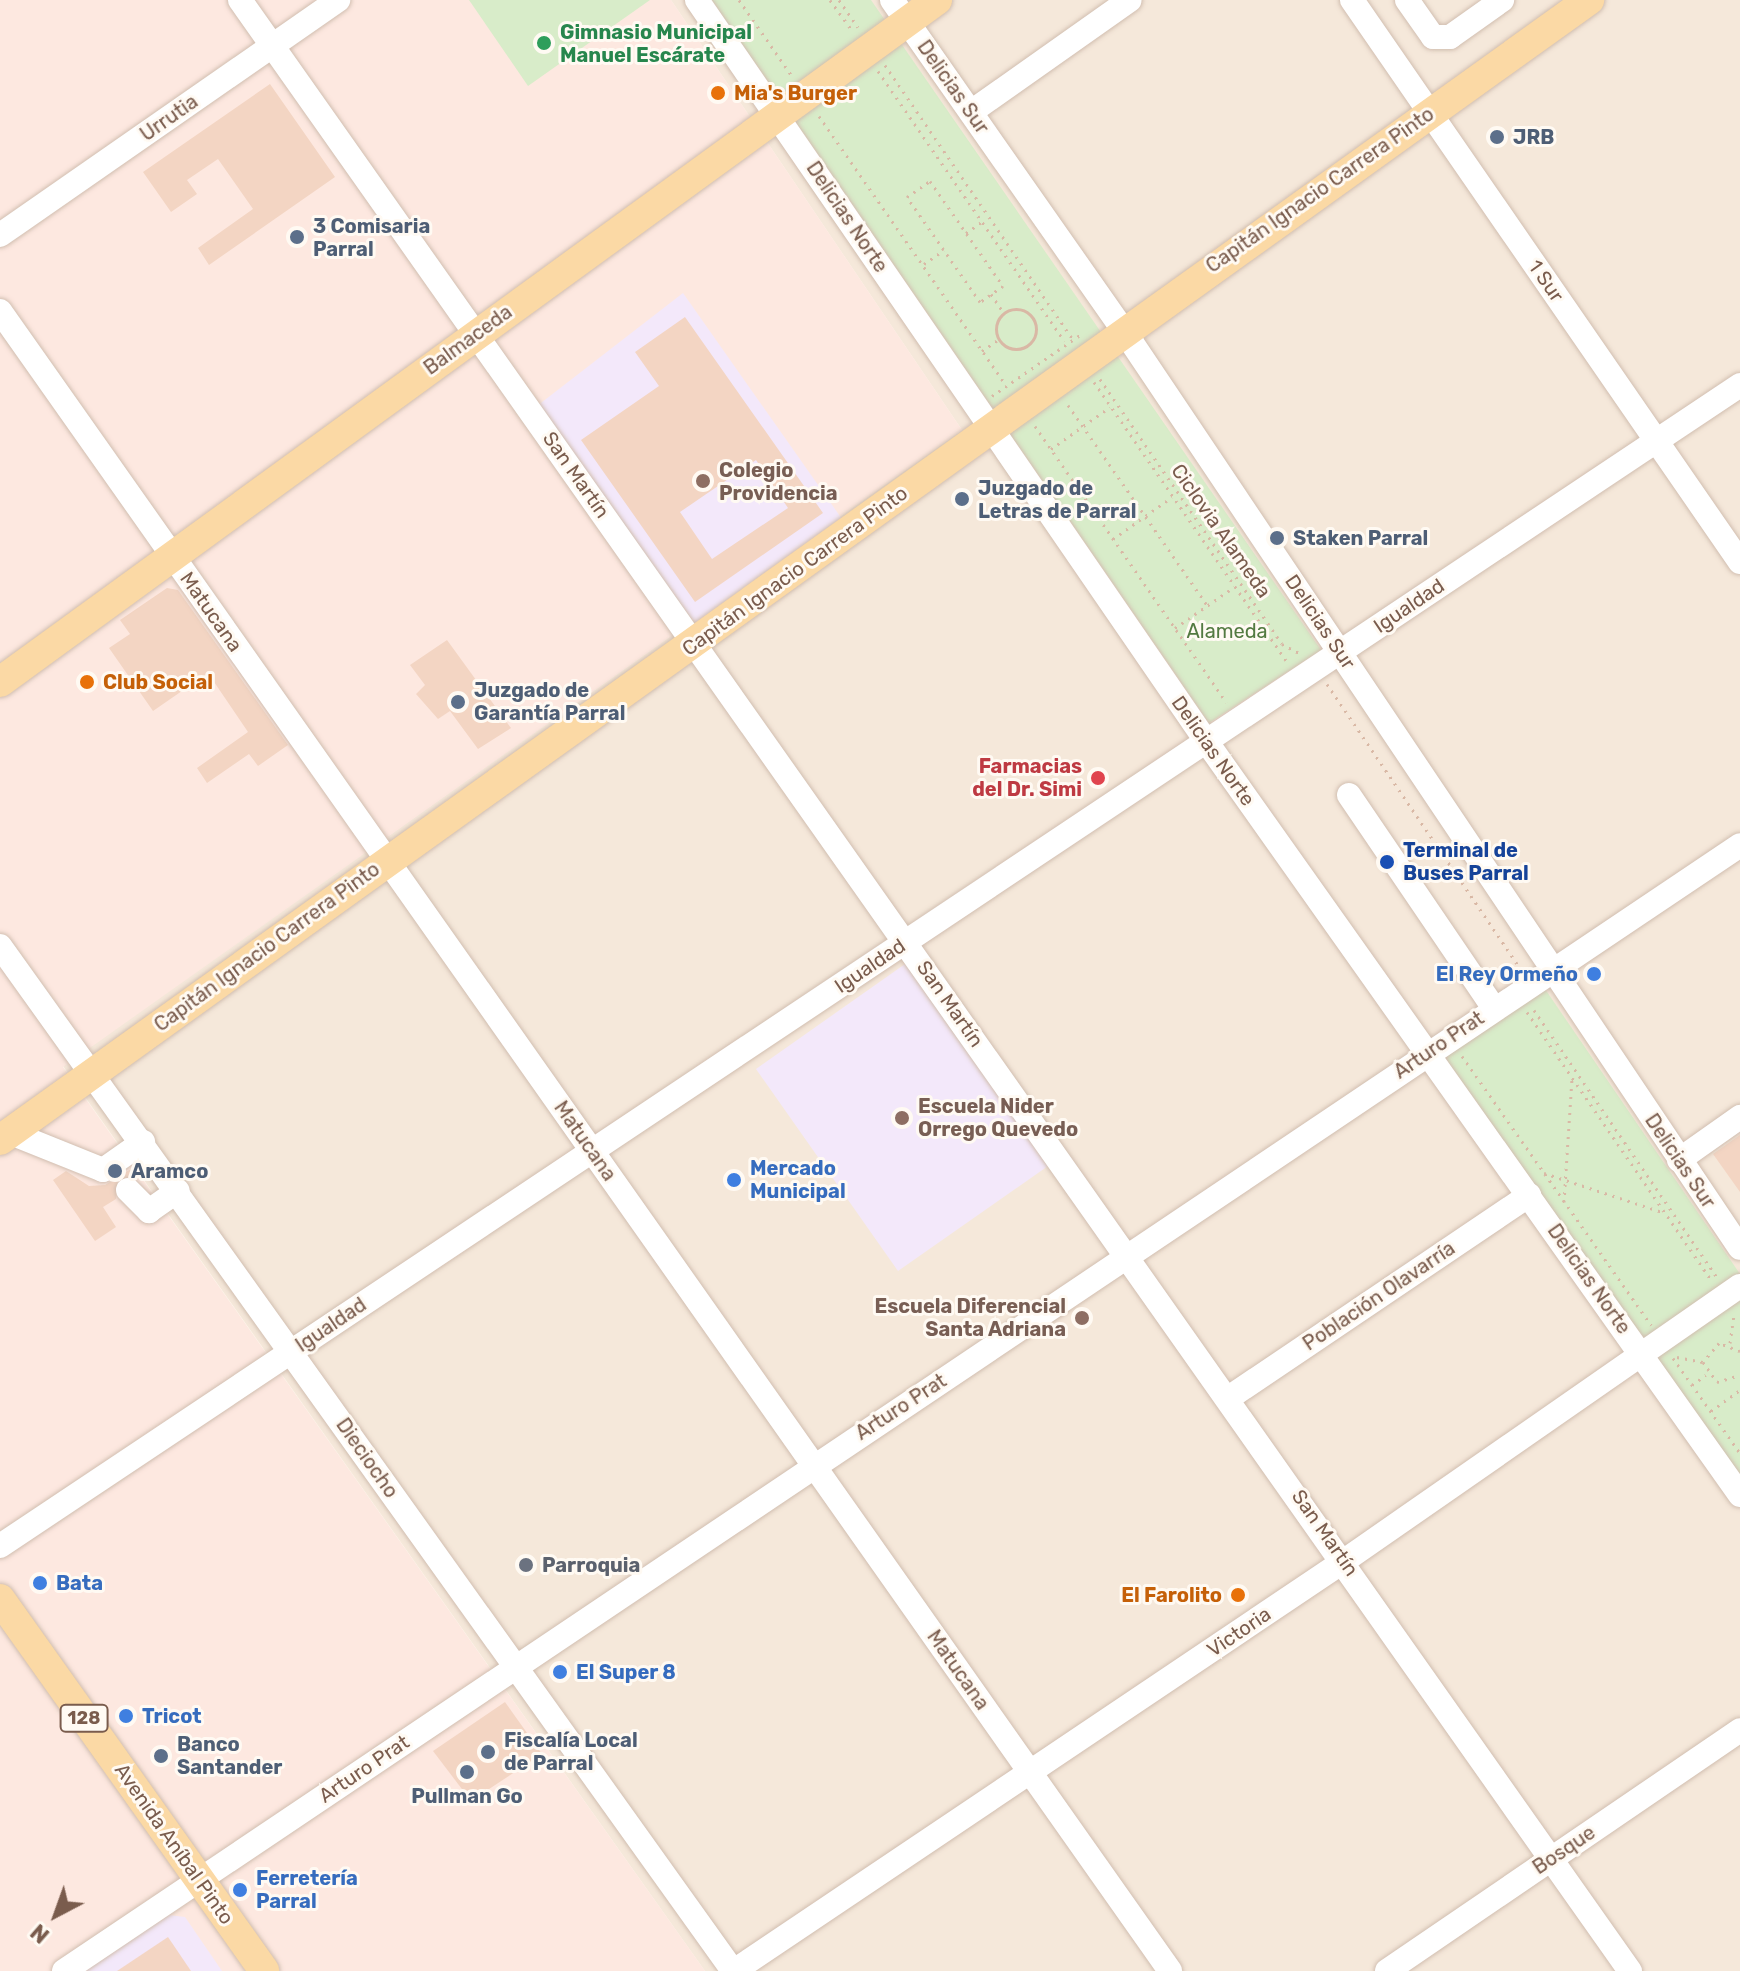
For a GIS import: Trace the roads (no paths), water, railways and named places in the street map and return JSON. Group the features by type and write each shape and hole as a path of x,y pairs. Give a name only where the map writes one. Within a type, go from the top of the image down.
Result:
{"main road":[{"name":"Balmaceda","path":"0,682 805,96 877,59 906,20 937,0"},
{"name":"Capitán Ignacio Carrera Pinto","path":"5,1137 387,860 695,643 984,418 1117,321 1431,113 1589,0"},
{"name":"Avenida Aníbal Pinto","path":"0,1599 29,1656 141,1815 191,1885 264,1971"},
{"name":"Avenida Aníbal Pinto","path":"0,1632 29,1656"},
{"name":"Avenida Aníbal Pinto","path":"191,1885 240,1971"}],"street":[{"name":"San Martín","path":"240,0 1230,1397 1630,1971"},
{"name":"Urrutia","path":"0,235 338,0"},
{"name":"Delicias Norte","path":"697,0 1200,733 1425,1053 1529,1195 1659,1351 1740,1495"},
{"path":"971,112 1130,0"},
{"name":"1 Sur","path":"1352,0 1740,562"},
{"path":"1407,0 1433,37 1441,37 1502,0"},
{"name":"Delicias Sur","path":"906,20 1117,321 1320,659 1537,984 1679,1160 1740,1248"},
{"name":"Matucana","path":"0,311 1170,1971"},
{"name":"Igualdad","path":"0,1546 906,942 1200,733 1320,659 1740,385"},
{"path":"1349,795 1494,1008"},
{"name":"Arturo Prat","path":"64,1971 813,1464 1129,1258 1425,1053 1537,984 1740,845"},
{"name":"Dieciocho","path":"0,946 733,1971"},
{"path":"1679,1160 1740,1117"},
{"path":"5,1137 113,1169 143,1142"},
{"path":"128,1190 149,1211 178,1191"},
{"name":"Población Olavarría","path":"1230,1397 1529,1195"},
{"name":"Victoria","path":"733,1971 1659,1351 1731,1298"},
{"name":"Bosque","path":"1387,1971 1740,1730"}],"place":[{"name":"Gimnasio Municipal Manuel Escárate","path":"544,43"},
{"name":"Mia's Burger","path":"718,93"},
{"name":"JRB","path":"1497,137"},
{"name":"3 Comisaria Parral","path":"297,237"},
{"name":"Colegio Providencia","path":"703,481"},
{"name":"Juzgado de Letras de Parral","path":"962,499"},
{"name":"Staken Parral","path":"1277,538"},
{"name":"Club Social","path":"87,682"},
{"name":"Juzgado de Garantía Parral","path":"458,702"},
{"name":"Farmacias del Dr. Simi","path":"1098,778"},
{"name":"Terminal de Buses Parral","path":"1387,862"},
{"name":"El Rey Ormeño","path":"1594,974"},
{"name":"Escuela Nider Orrego Quevedo","path":"902,1118"},
{"name":"Aramco","path":"115,1171"},
{"name":"Mercado Municipal","path":"734,1180"},
{"name":"Escuela Diferencial Santa Adriana","path":"1082,1318"},
{"name":"Parroquia","path":"526,1565"},
{"name":"Bata","path":"40,1583"},
{"name":"El Farolito","path":"1238,1595"},
{"name":"El Super 8","path":"560,1672"},
{"name":"Tricot","path":"126,1716"},
{"name":"Fiscalía Local de Parral","path":"488,1752"},
{"name":"Banco Santander","path":"161,1756"},
{"name":"Pullman Go","path":"467,1772"},
{"name":"Ferretería Parral","path":"240,1890"}],"park label":[{"name":"Alameda","path":"1227,631"}]}
